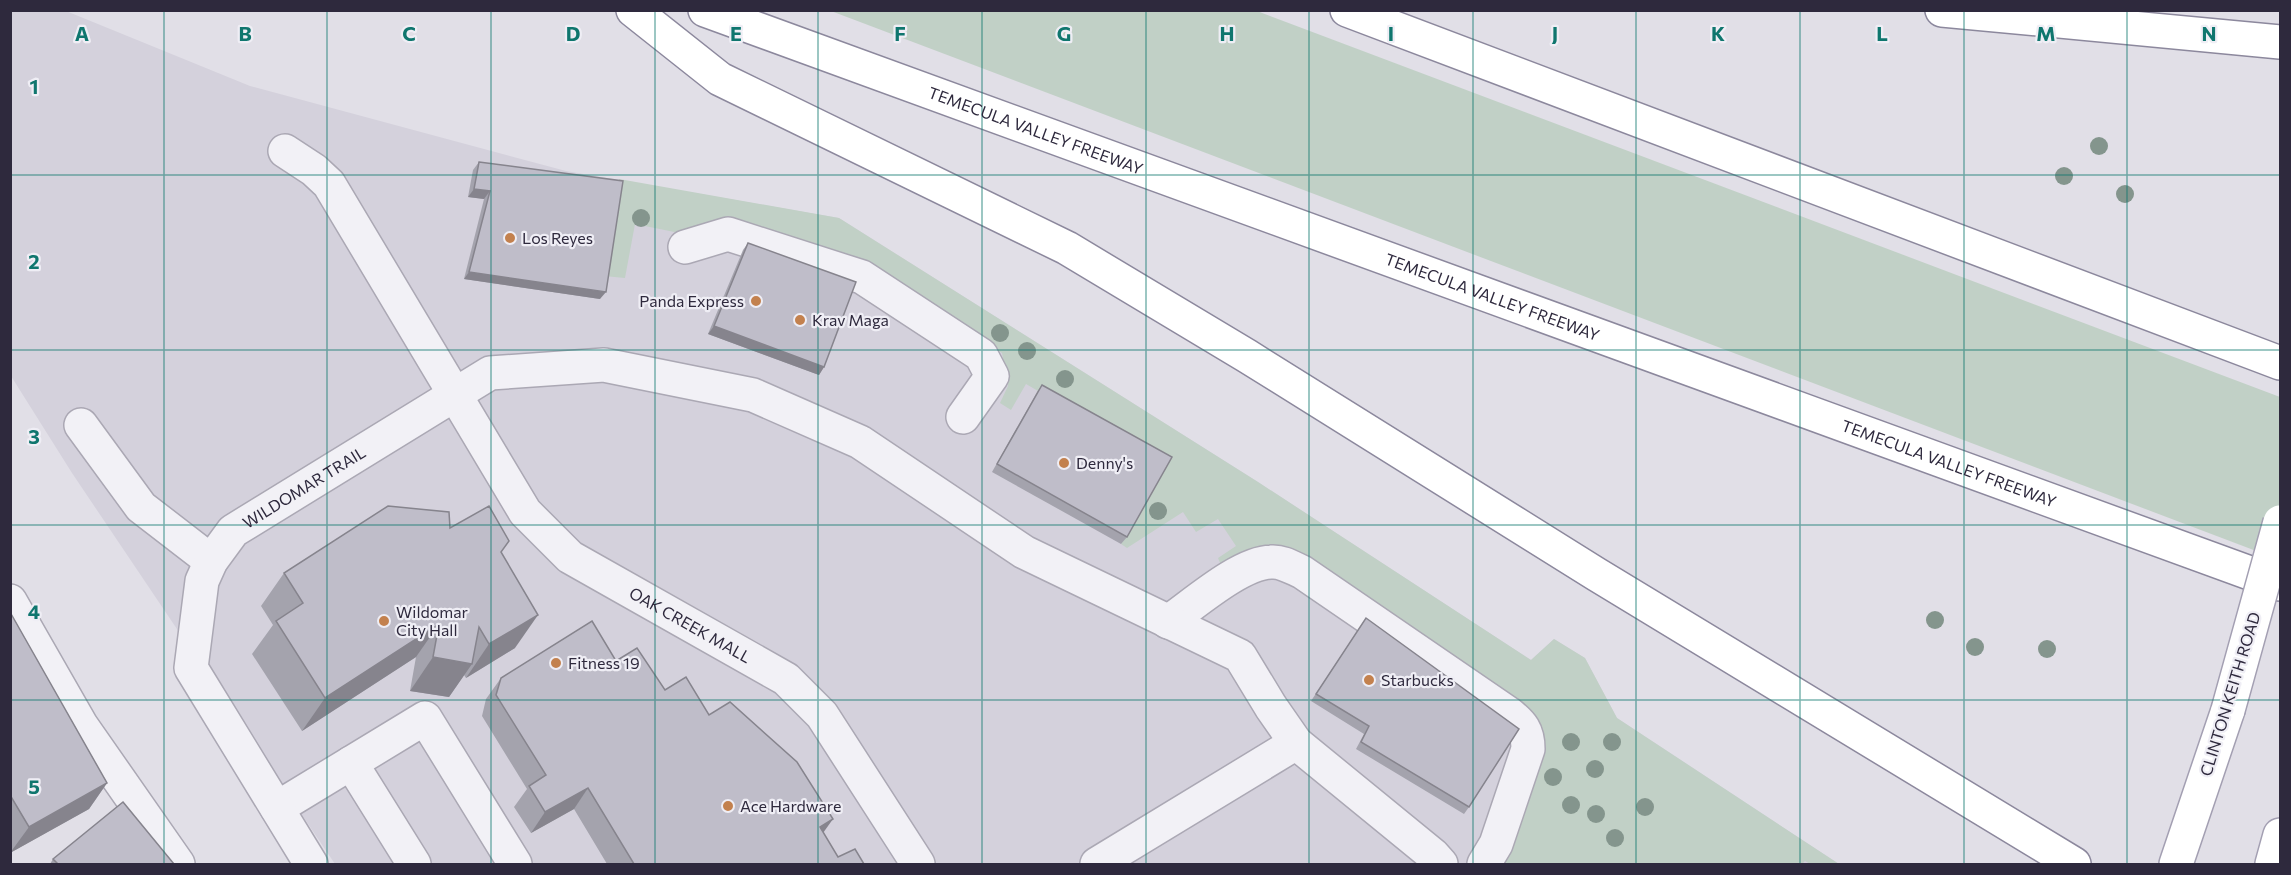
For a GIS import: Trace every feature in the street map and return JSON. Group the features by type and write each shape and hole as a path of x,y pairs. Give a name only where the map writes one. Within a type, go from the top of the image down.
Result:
{"main road":[{"path":"633,10 720,79 1077,254 1247,356 1596,574 2074,864"},
{"name":"TEMECULA VALLEY FREEWAY","path":"705,10 2280,584"},
{"path":"1347,10 2280,363"},
{"path":"1942,10 2280,42"},
{"name":"CLINTON KEITH ROAD","path":"2176,864 2228,710 2280,522"},
{"path":"2272,864 2280,835"}],"street":[{"name":"OAK CREEK MALL","path":"285,151 314,170 329,184 525,512 570,557 786,680 818,711 918,864"},
{"path":"685,247 728,234 862,277 981,355 992,376 963,417"},
{"name":"WILDOMAR TRAIL","path":"311,864 190,668 202,581 211,561 233,531 490,373 604,365 753,395 860,442 1024,552 1240,656 1296,743 1441,864"},
{"path":"81,425 141,507 176,537 211,561"},
{"path":"1168,622 1236,575 1271,562 1287,565 1302,572 1508,712 1528,734 1528,749 1496,844 1484,864"},
{"path":"10,601 81,725 178,864"},
{"path":"277,808 425,718 515,864"},
{"path":"1096,864 1296,743"},
{"path":"351,763 414,864"}],"shaded area":[{"path":"11,11 66,11 250,86 566,171 839,218 1258,482 1531,660 1554,639 1585,658 1617,718 1839,864 335,864 72,473 11,376"},
{"path":"831,11 1257,11 2280,397 2280,560"},
{"path":"619,179 839,218 1258,482 1531,660 1554,639 1585,658 1617,718 1839,864 1810,864 1805,861 1802,864 1502,864 1541,756 1304,562 1224,572 1218,558 1236,546 1218,519 1196,532 1183,512 1127,548 1121,544 1166,465 1026,384 1011,410 1000,403 1008,386 1002,353 880,274 635,224 625,278 604,276"}],"building":[{"path":"479,162 623,181 606,292 469,272 490,191 474,189"},
{"path":"748,243 856,282 824,367 714,326"},
{"path":"1042,385 1172,457 1127,537 997,464"},
{"name":"Wildomar City Hall","path":"388,506 449,512 450,528 489,506 509,541 501,552 538,615 489,644 479,627 472,664 433,657 439,624 325,698 276,621 303,603 284,573"},
{"path":"10,612 107,783 29,827 10,795"},
{"path":"1366,618 1519,729 1469,807 1361,742 1369,726 1316,694"},
{"path":"592,621 616,661 637,648 665,690 686,677 709,715 730,702 797,762 833,819 820,827 838,857 855,849 864,864 634,864 588,788 545,812 529,786 546,775 496,695 501,678"},
{"path":"123,802 174,864 58,864 53,859"}],"place":[{"name":"Los Reyes","path":"510,238"},
{"name":"Panda Express","path":"756,301"},
{"name":"Krav Maga","path":"800,320"},
{"name":"Denny's","path":"1064,463"},
{"name":"Wildomar City Hall","path":"384,621"},
{"name":"Fitness 19","path":"556,663"},
{"name":"Starbucks","path":"1369,680"},
{"name":"Ace Hardware","path":"728,806"}]}
